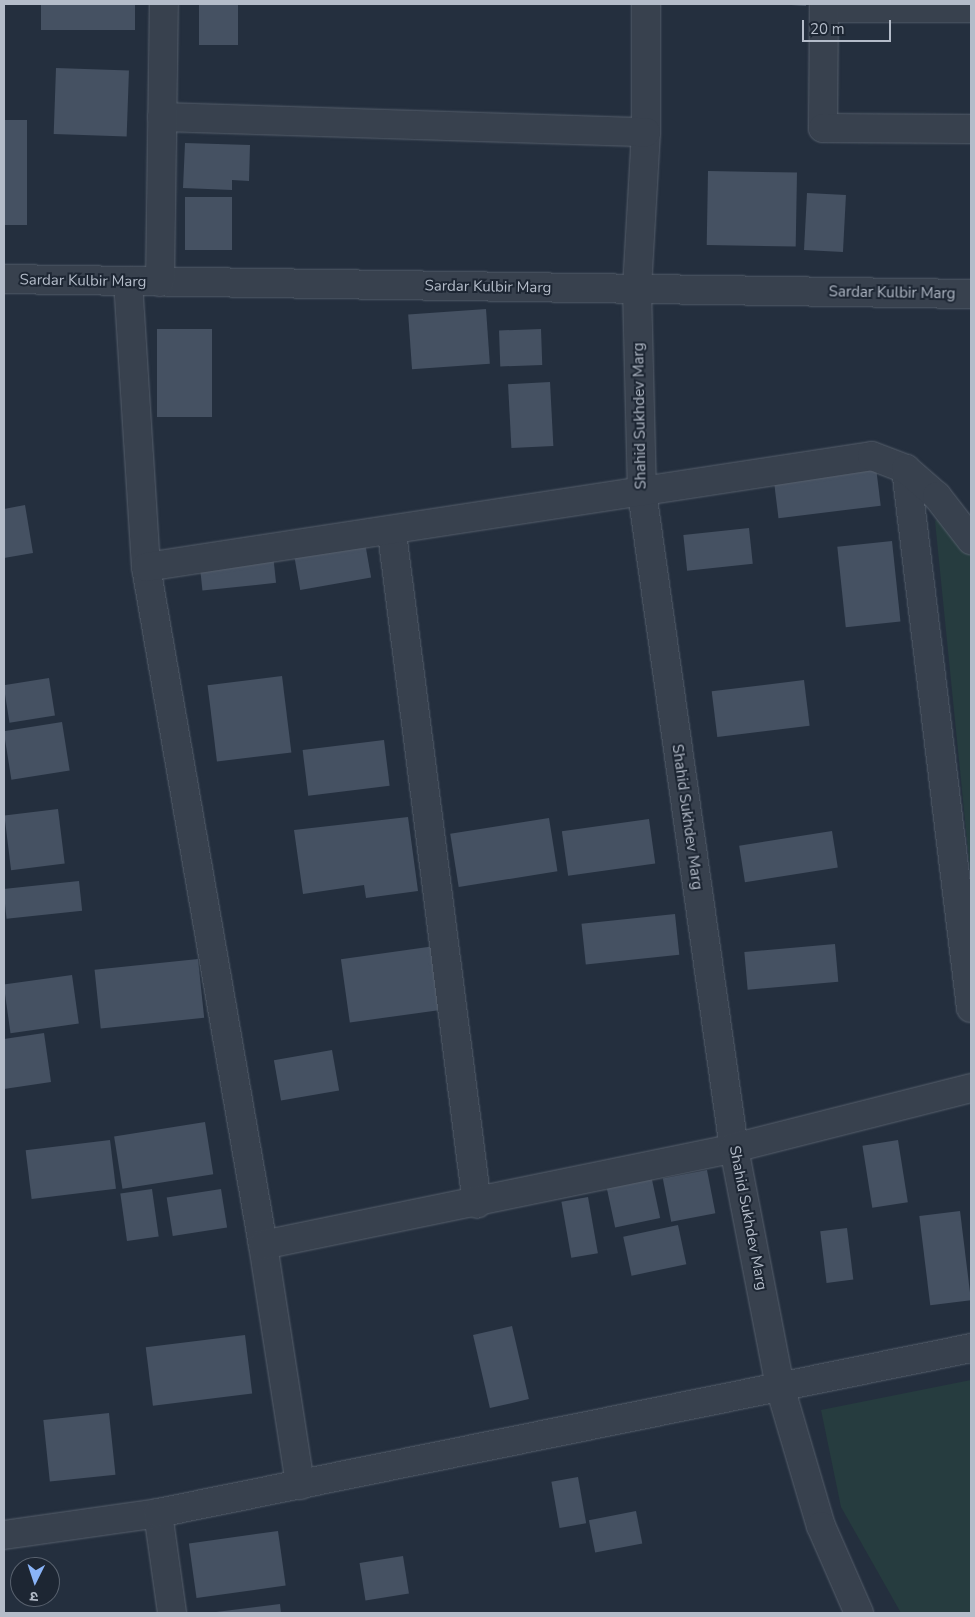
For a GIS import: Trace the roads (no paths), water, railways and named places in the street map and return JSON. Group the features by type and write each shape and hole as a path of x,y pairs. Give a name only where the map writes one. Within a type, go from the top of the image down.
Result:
{"street":[{"path":"160,282 164,4"},
{"name":"Shahid Sukhdev Marg","path":"646,4 646,132 637,289 642,492 734,1148 780,1387 821,1526 859,1613"},
{"path":"971,8 824,8 824,128 971,129"},
{"path":"162,116 646,132"},
{"name":"Sardar Kulbir Marg","path":"4,279 971,294"},
{"path":"128,281 146,567 263,1245 300,1485"},
{"path":"146,567 392,533 826,460 872,456 906,469 937,496 971,540"},
{"path":"906,469 971,1008"},
{"path":"392,533 477,1204"},
{"path":"263,1245 477,1204 734,1148 971,1088"},
{"path":"4,1535 158,1513 971,1348"},
{"path":"158,1513 172,1613"}]}
